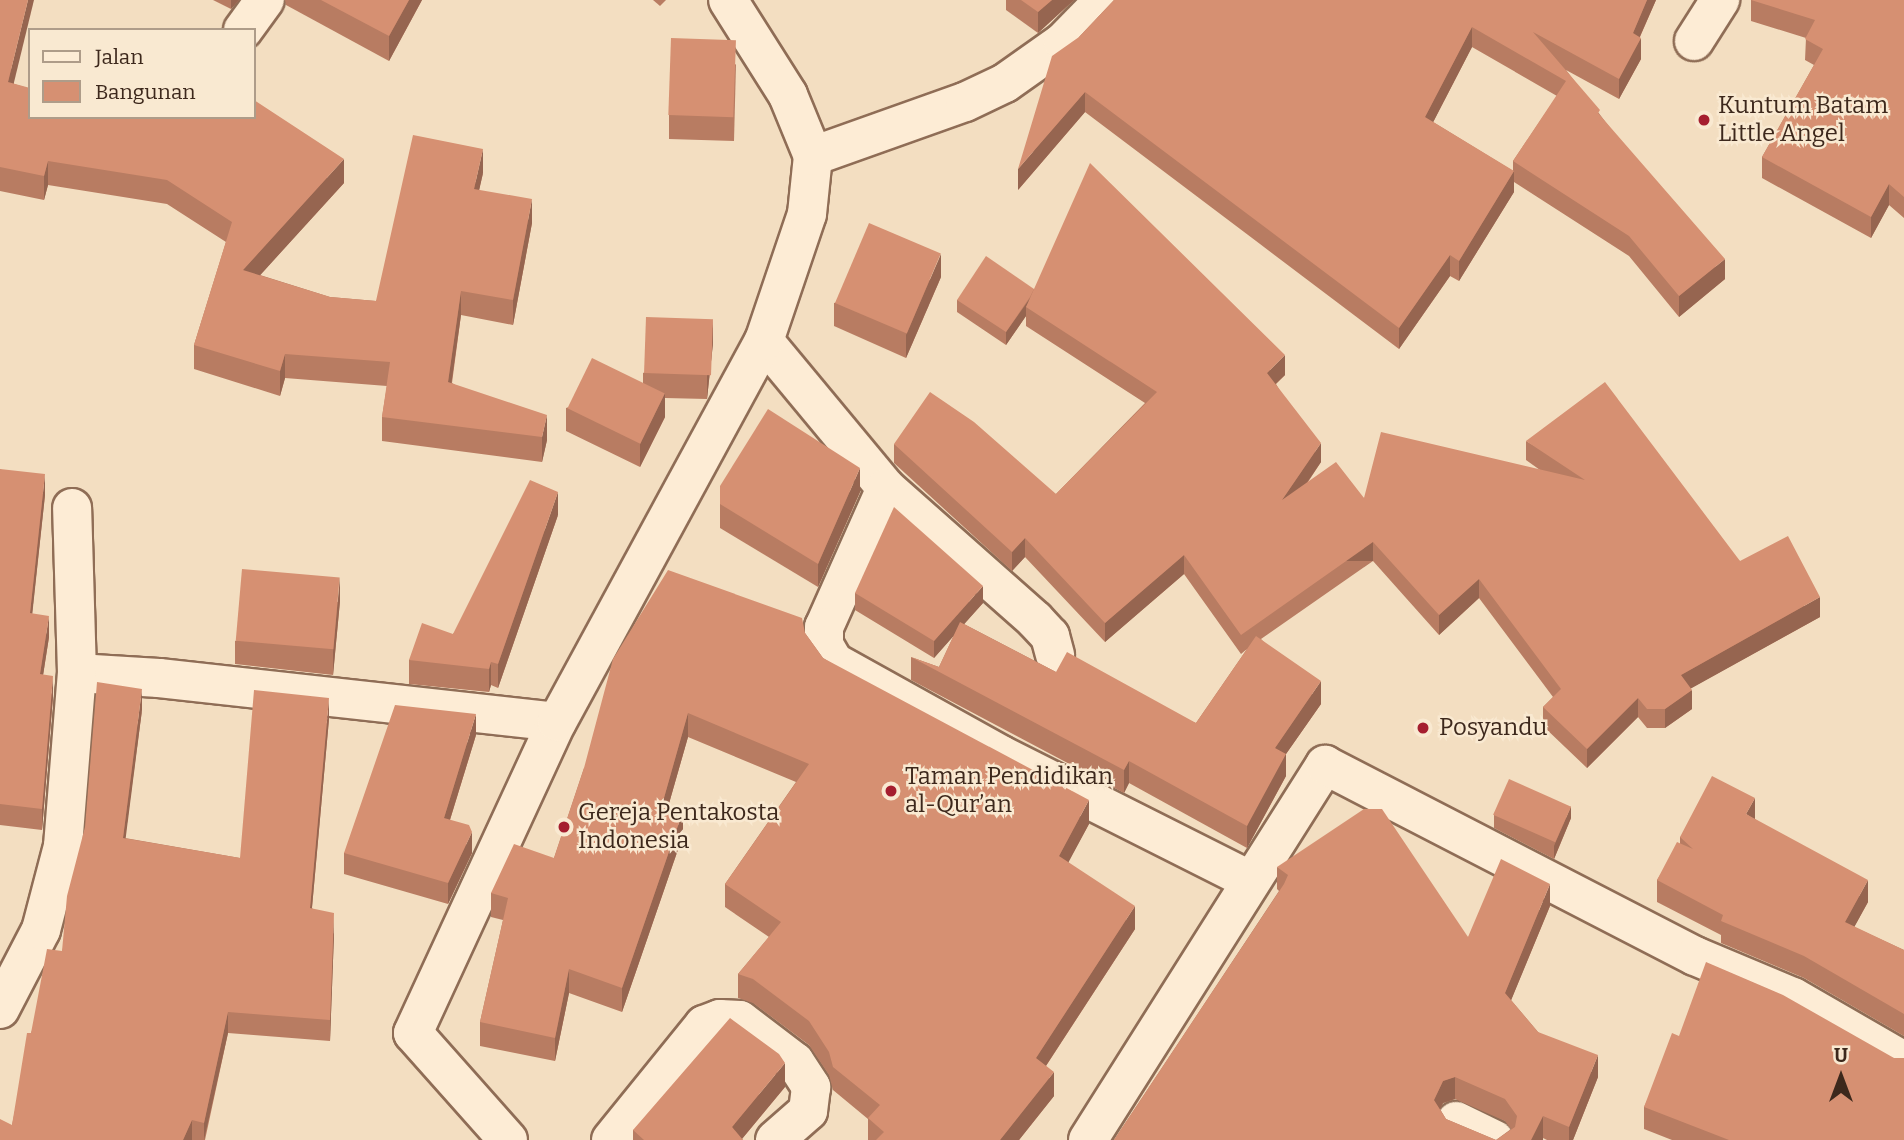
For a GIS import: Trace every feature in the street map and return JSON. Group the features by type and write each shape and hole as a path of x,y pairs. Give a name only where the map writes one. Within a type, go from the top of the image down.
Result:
{"street":[{"path":"244,28 265,0"},
{"path":"508,1140 413,1033 557,722 764,341 807,214 813,156 788,95 728,0"},
{"path":"813,156 965,102 1006,83 1063,43 1104,0"},
{"path":"1695,41 1720,0"},
{"path":"764,341 886,488 1035,620 1050,636 1055,655"},
{"path":"886,488 824,627 824,645 834,662 1001,755 1249,880"},
{"path":"0,1009 41,930 63,846 77,673 72,508"},
{"path":"77,673 557,722"},
{"path":"1088,1140 1249,880 1325,765 1683,950 1804,1002 1904,1061"},
{"path":"611,1140 704,1026 720,1019 740,1020 795,1062 811,1087 808,1111 775,1140"},
{"path":"1456,1121 1495,1140"}],"building":[{"path":"0,0 28,0 8,82 28,87 28,119 256,119 256,101 344,159 243,270 330,297 376,301 413,135 483,149 474,189 532,199 513,300 461,291 448,382 547,415 542,437 382,417 390,362 285,354 280,371 194,345 232,222 167,180 48,161 44,176 0,167"},
{"path":"321,0 409,0 389,36"},
{"path":"1021,0 1052,0 1038,12"},
{"path":"1114,0 1647,0 1633,33 1641,38 1619,79 1533,32 1600,110 1598,113 1725,259 1679,296 1629,236 1513,161 1566,81 1472,27 1425,117 1514,171 1459,261 1450,255 1399,328 1085,92 1018,169 1052,56 1079,37"},
{"path":"1751,0 1904,0 1904,197 1889,184 1871,217 1762,157 1823,49 1805,39 1815,20"},
{"path":"671,38 736,40 733,117 668,115"},
{"path":"1090,163 1285,355 1267,373 1321,443 1282,500 1336,462 1364,498 1381,432 1585,480 1526,441 1605,382 1740,561 1788,536 1820,597 1681,675 1692,690 1665,709 1647,709 1638,698 1587,749 1543,707 1561,689 1479,579 1439,615 1373,542 1241,635 1184,555 1105,623 1025,538 1012,552 894,444 930,392 974,422 1056,494 1157,392 1026,307"},
{"path":"869,223 941,253 907,334 835,303"},
{"path":"986,256 1034,289 1006,332 957,300"},
{"path":"646,317 713,319 711,375 644,373"},
{"path":"592,358 665,394 640,444 567,408"},
{"path":"768,409 860,468 818,564 720,504 720,486"},
{"path":"0,469 45,474 30,613 49,616 40,674 53,676 42,809 0,804"},
{"path":"530,480 558,492 498,664 491,662 489,669 409,660 422,623 453,634"},
{"path":"894,507 983,586 934,641 855,593"},
{"path":"242,569 340,578 333,649 236,641"},
{"path":"668,570 802,618 805,633 823,658 1089,800 1059,856 1135,906 1036,1058 1054,1072 1000,1140 876,1140 884,1132 868,1118 880,1105 833,1067 829,1052 809,1021 753,979 738,974 781,922 725,884 809,764 688,713 662,805 683,811 622,988 569,969 555,1038 480,1022 508,898 491,893 514,844 554,858 584,768 613,659"},
{"path":"960,622 1056,672 1067,652 1196,723 1256,636 1321,681 1275,748 1286,754 1247,826 1129,761 1124,770 911,657 939,667"},
{"path":"97,682 142,689 123,838 240,858 254,690 329,698 310,908 334,913 330,1020 228,1012 204,1123 192,1120 183,1140 0,1140 0,1119 12,1125 27,1033 31,1033 47,949 62,951 67,896 85,827"},
{"path":"395,705 476,714 444,818 469,825 472,832 448,883 344,853"},
{"path":"1712,776 1755,798 1746,814 1868,880 1845,922 1904,950 1904,1014 1804,956 1721,921 1723,915 1657,880 1677,842 1693,849 1680,837"},
{"path":"1509,779 1571,807 1555,842 1493,815"},
{"path":"1364,809 1382,809 1468,937 1501,859 1550,884 1505,993 1538,1032 1598,1055 1569,1127 1543,1116 1531,1140 1496,1140 1114,1140 1284,884 1288,875 1277,867","holes":["1455,1077 1505,1099 1517,1116 1515,1127 1496,1140 1446,1119 1434,1100 1443,1081"]},
{"path":"1706,962 1783,995 1894,1058 1904,1058 1904,1140 1729,1140 1644,1107 1672,1033 1679,1036"},
{"path":"730,1018 779,1054 785,1063 732,1127 743,1140 644,1140 633,1130"}],"place":[{"name":"Kuntum Batam Little Angel","path":"1704,120"},
{"name":"Posyandu","path":"1423,728"},
{"name":"Taman Pendidikan al-Qur’an","path":"891,791"},
{"name":"Gereja Pentakosta Indonesia","path":"564,827"}]}
